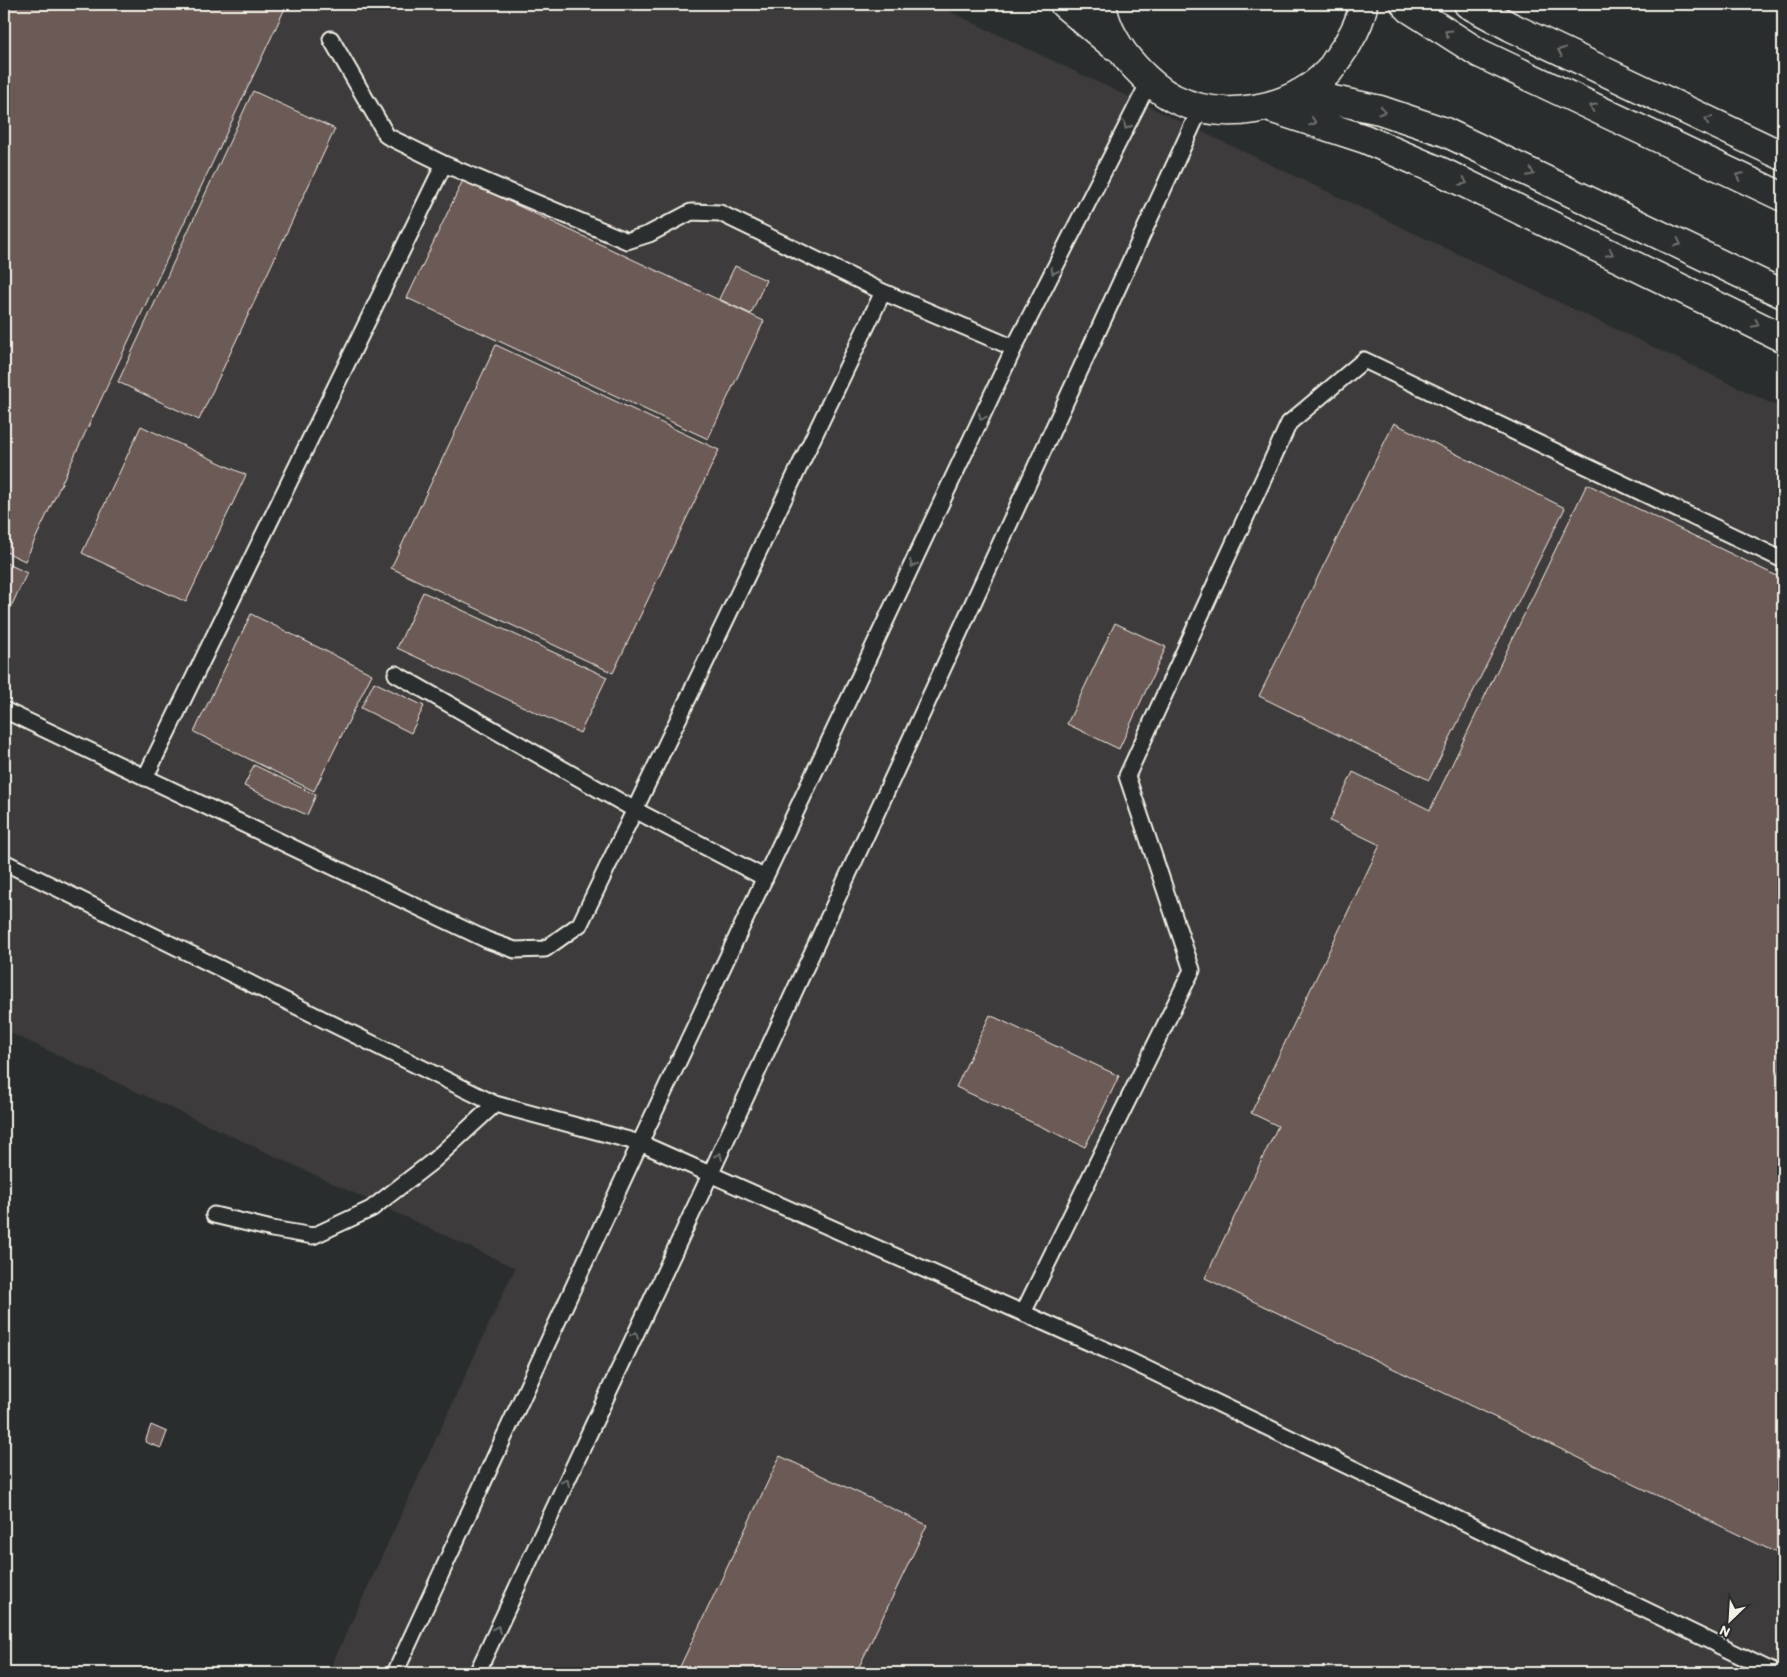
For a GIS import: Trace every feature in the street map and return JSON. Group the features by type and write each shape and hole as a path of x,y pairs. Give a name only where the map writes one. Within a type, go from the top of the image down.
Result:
{"street":[{"path":"1064,4 1120,52 1148,82 1173,98 1201,108 1234,112 1266,107 1300,93 1328,71 1350,42 1363,4"},
{"path":"1404,4 1479,52 1783,197"},
{"path":"1468,4 1511,27 1783,156"},
{"path":"1100,7 1120,52"},
{"path":"1300,93 1380,110 1445,132 1783,294"},
{"path":"1266,107 1365,139 1444,173 1783,338"}],"lane":[{"path":"331,38 387,136 444,164 627,241 649,234 691,212 720,213 883,292 1014,348"},
{"path":"395,1673 640,1143 1014,348 1148,82"},
{"path":"476,1673 710,1175 1201,108"},
{"path":"145,778 444,164"},
{"path":"4,710 487,940 515,950 545,949 580,924 883,292"},
{"path":"1023,1313 1192,970 1127,776 1289,423 1364,360 1783,560"},
{"path":"396,674 635,810 765,878"},
{"path":"4,862 495,1104 640,1143 1023,1313 1124,1358 1776,1673"},
{"path":"214,1215 272,1229 313,1236 371,1209 432,1161 495,1104"}],"shaded area":[{"path":"4,4 934,4 1783,409 1783,1673 328,1673 515,1268 4,1030"}],"building":[{"path":"4,4 287,4 25,561 4,551"},
{"path":"253,91 335,129 199,420 118,382"},
{"path":"463,180 764,321 708,439 407,298"},
{"path":"735,266 766,280 751,314 719,299"},
{"path":"496,345 719,450 613,673 391,568"},
{"path":"1394,423 1565,508 1429,780 1259,696"},
{"path":"141,426 246,475 186,602 82,553"},
{"path":"1587,484 1783,579 1783,1556 1205,1278 1278,1126 1251,1113 1380,845 1330,821 1353,772 1430,810"},
{"path":"4,562 27,573 7,615 4,614"},
{"path":"423,592 607,677 580,733 397,648"},
{"path":"251,614 372,674 314,791 194,732"},
{"path":"1115,623 1166,647 1119,749 1067,724"},
{"path":"374,682 424,706 411,733 361,708"},
{"path":"254,765 316,795 307,815 244,786"},
{"path":"990,1015 1119,1076 1085,1147 956,1087"},
{"path":"151,1425 167,1432 161,1448 145,1442"},
{"path":"780,1456 927,1525 856,1673 677,1673"}]}
